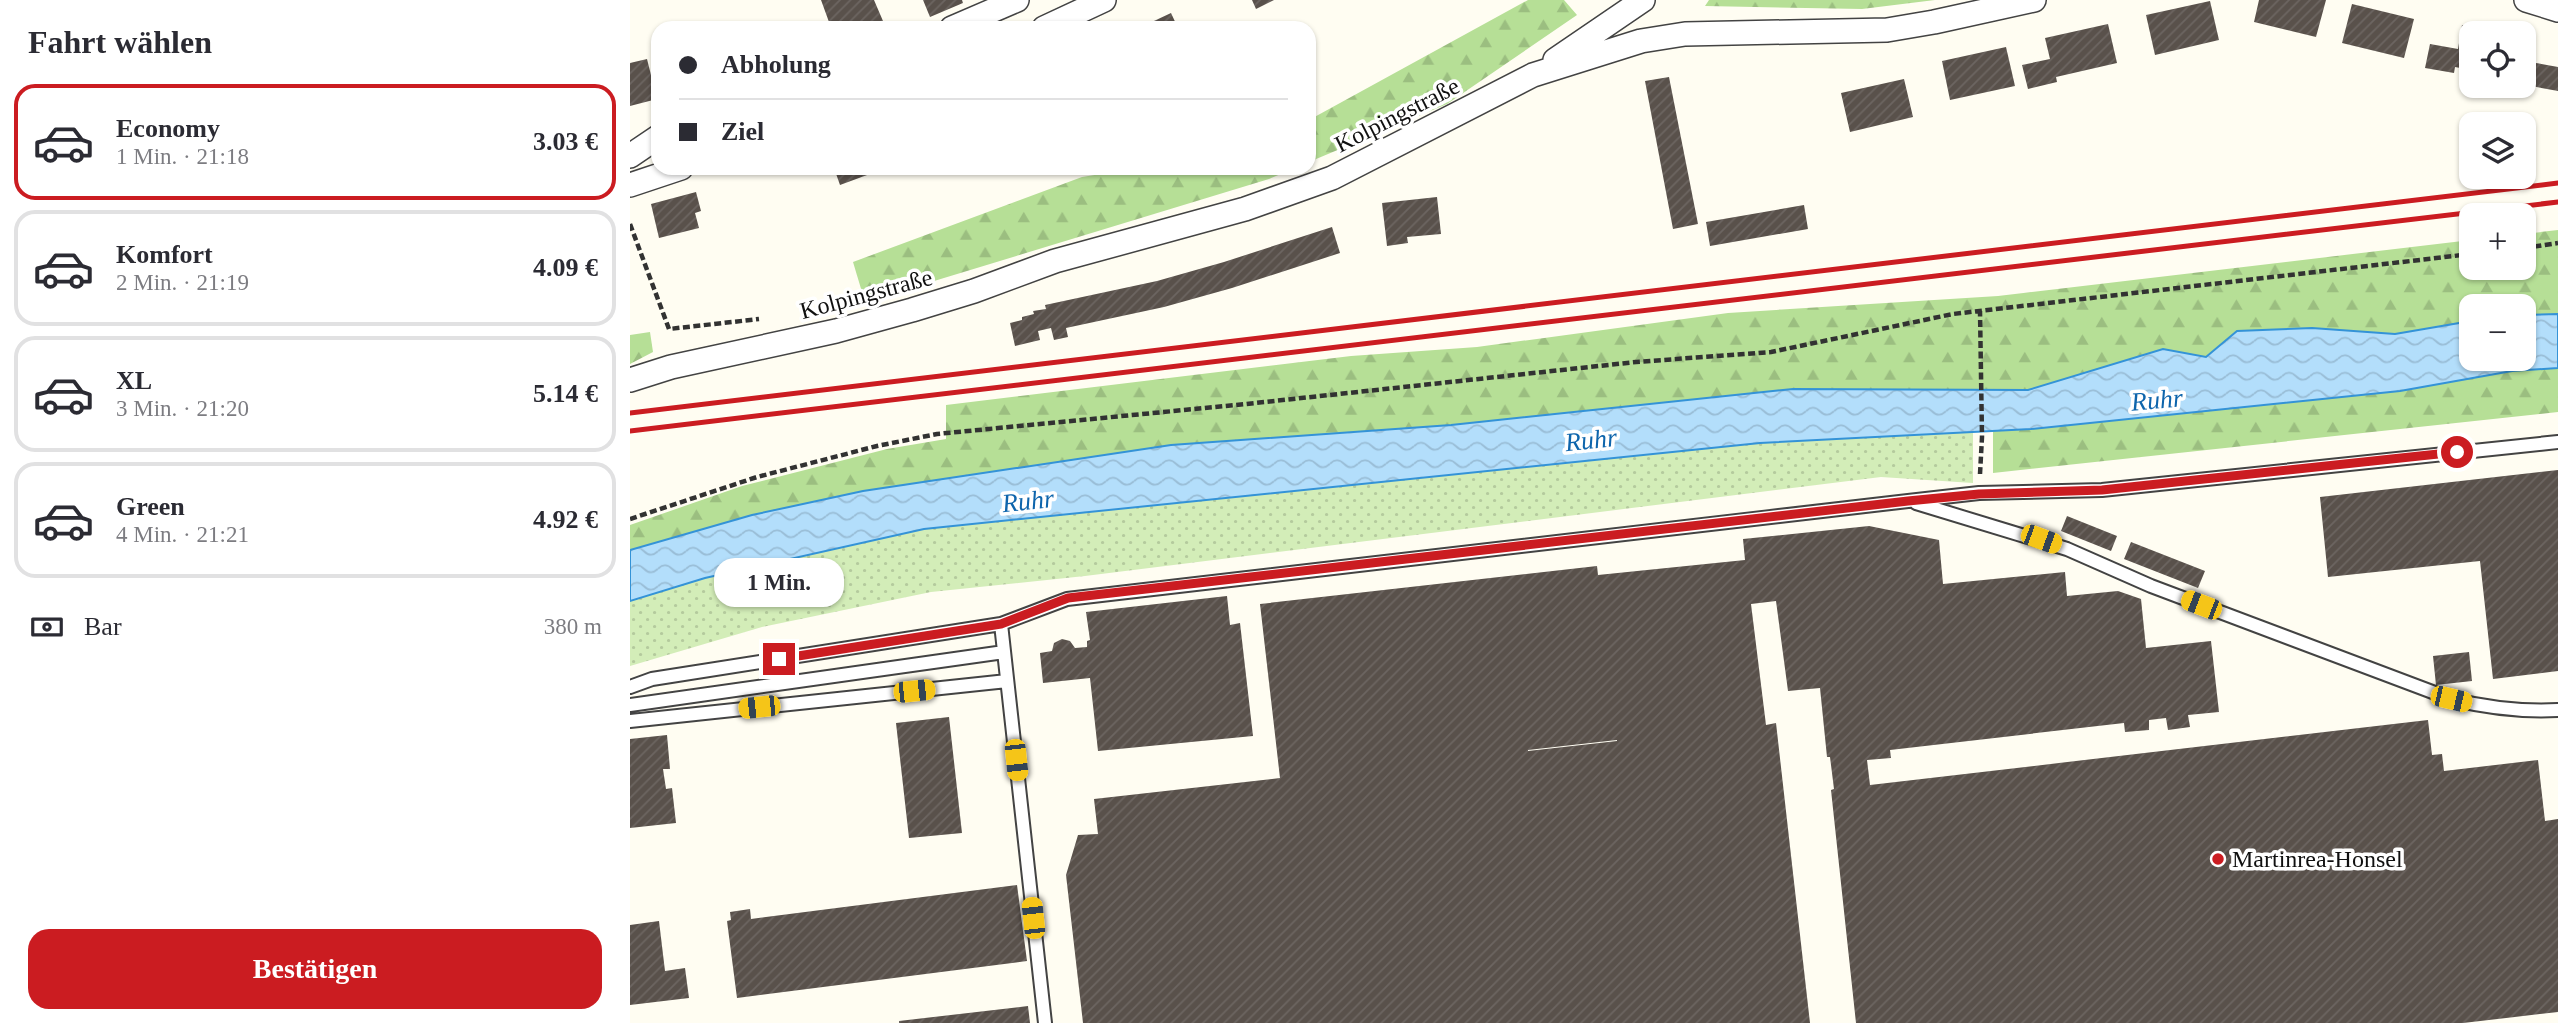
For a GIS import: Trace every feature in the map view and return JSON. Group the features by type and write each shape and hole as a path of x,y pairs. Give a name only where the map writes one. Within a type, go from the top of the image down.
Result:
{"street":[{"path":"968,21 1017,0"},
{"path":"1059,21 1104,0"},
{"path":"1533,75 1643,0"},
{"name":"Kolpingstraße","path":"630,380 671,367 836,331 912,310 974,291 1055,261 1245,209 1332,178 1533,75 1641,41 1685,34 1887,30 2034,0"},
{"path":"2526,0 2558,10"},
{"path":"630,156 651,142"},
{"path":"630,185 660,175"}],"lane":[{"path":"630,687 652,679 1001,624 1068,598 1908,501 1979,494 2102,490 2558,442"},
{"path":"1908,501 2067,549 2151,586 2451,699 2518,711 2558,710"},
{"path":"1001,624 1045,1023"},
{"path":"630,705 1004,652"},
{"path":"630,721 1007,681"}],"path":[{"path":"630,224 669,329"},
{"path":"2536,246 2558,243"},
{"path":"630,519 757,477 905,439 1636,362 1771,352 1889,326 1980,310 2459,255"},
{"path":"1979,475 1982,437 1980,310"}],"green space":[{"path":"1528,0 1564,0 1577,15 1447,104 1316,159 1316,116"},
{"path":"1709,0 1935,0 1862,9 1705,6"},
{"path":"1278,175 865,302 853,262 1082,177"},
{"path":"2558,230 2558,314 2536,315 2536,294 2459,294 2459,323 2395,334 2312,328 2237,331 2206,357 2163,349 2028,390 1793,389 1451,425 1171,445 863,491 752,515 630,550 630,525 742,486 887,449 946,439 946,405 1351,356 1477,347 1728,313 1998,296 2459,241 2459,280 2536,280 2536,233"},
{"path":"650,332 653,352 630,364 630,335"},
{"path":"2558,368 2558,412 1993,473 1993,431 2400,391 2512,371"},
{"path":"1973,432 1973,483 1881,477 1085,576 931,592 762,627 630,666 630,601 705,578 924,529 1760,443"}],"water":[{"path":"2558,314 2558,368 2536,369 2536,315"},
{"name":"Ruhr","path":"2459,323 2459,371 2512,371 2400,391 2031,429 1760,443 924,529 705,578 630,601 630,550 752,515 863,491 1171,445 1451,425 1793,389 2028,390 2163,349 2206,357 2237,331 2312,328 2395,334"}],"building":[{"path":"821,0 874,0 883,21 829,21"},
{"path":"923,0 962,0 963,3 930,17"},
{"path":"1252,0 1274,0 1256,9"},
{"path":"2259,0 2326,0 2316,37 2254,22"},
{"path":"2210,1 2219,40 2155,55 2146,15"},
{"path":"2352,4 2414,19 2404,58 2342,43"},
{"path":"1171,13 1175,21 1154,21"},
{"path":"2108,24 2117,63 2056,77 2057,82 2028,89 2022,65 2050,59 2045,38"},
{"path":"2459,43 2459,68 2455,67 2454,73 2425,68 2430,44 2458,49"},
{"path":"2006,47 2015,86 1950,100 1942,61"},
{"path":"647,59 651,75 651,101 630,106 630,63"},
{"path":"2536,63 2558,67 2558,91 2536,87"},
{"path":"1669,77 1698,224 1673,229 1645,81"},
{"path":"1904,79 1913,117 1850,132 1841,93"},
{"path":"836,175 867,175 840,185"},
{"path":"696,192 701,211 695,213 699,228 659,238 651,204"},
{"path":"1437,197 1441,234 1407,237 1408,243 1387,246 1382,203"},
{"path":"1804,205 1808,229 1710,246 1706,222"},
{"path":"1332,227 1340,253 1164,307 1066,328 1068,337 1054,340 1051,328 1038,331 1040,340 1015,346 1010,323 1034,314 1033,311 1046,309 1045,305 1157,281"},
{"path":"2558,470 2558,671 2493,679 2480,561 2328,577 2320,497"},
{"path":"2067,516 2117,536 2111,551 2061,531"},
{"path":"1869,526 1939,540 1943,584 2065,572 2067,596 2118,591 2141,599 2146,648 2211,641 2219,712 2188,715 2190,727 2168,730 2166,718 2149,720 2149,730 2125,732 2124,723 1890,750 1891,758 1867,760 1870,785 2428,720 2432,755 2442,754 2444,771 2538,760 2545,821 2558,819 2558,1012 2463,1023 1856,1023 1831,790 1834,789 1830,757 1827,757 1820,688 1788,691 1776,601 1751,604 1766,725 1776,723 1810,1023 1083,1023 1066,875 1078,835 1098,834 1094,799 1280,778 1260,604 1597,566 1598,575 1745,560 1743,539","holes":["1617,740 1617,741 1528,751"]},
{"path":"2131,542 2205,571 2198,588 2124,559"},
{"path":"1227,596 1230,625 1240,623 1253,736 1098,751 1090,678 1043,683 1040,653 1052,651 1054,643 1062,639 1070,641 1075,648 1087,647 1087,641 1090,640 1086,612"},
{"path":"2469,652 2472,681 2436,685 2433,656"},
{"path":"949,717 962,833 909,838 896,723"},
{"path":"667,735 670,769 663,769 666,789 672,788 676,823 630,828 630,739"},
{"path":"1017,885 1027,961 737,998 727,921 731,920 730,912 750,909 751,919"},
{"path":"659,921 665,971 685,968 689,998 630,1005 630,925"},
{"path":"1028,1006 1030,1023 899,1023 899,1021"}],"railway":[{"path":"630,413 2558,183"},
{"path":"630,431 2558,202"}],"place":[{"name":"Martinrea-Honsel","path":"2218,859"}],"route":[{"path":"779,659 1001,624 1068,598 1908,501 1979,494 2102,490 2457,452"}]}
